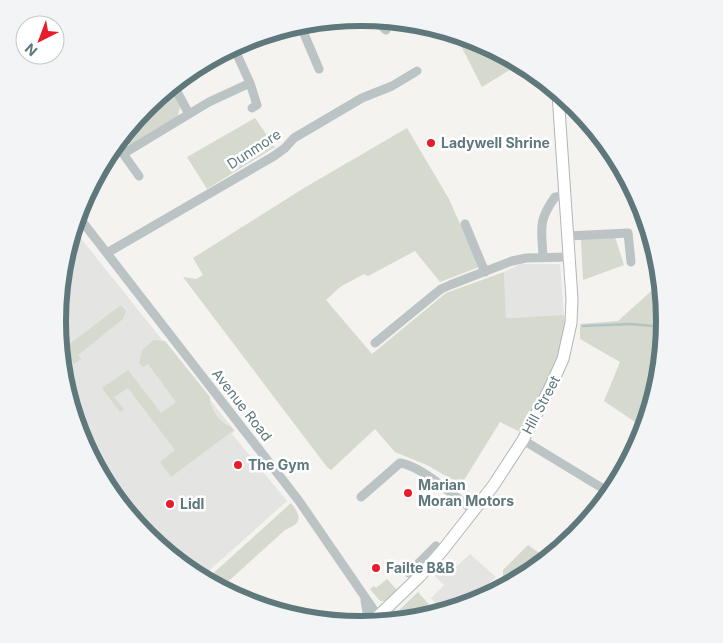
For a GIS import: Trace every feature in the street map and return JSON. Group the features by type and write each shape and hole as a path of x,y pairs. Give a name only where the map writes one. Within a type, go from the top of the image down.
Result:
{"main road":[{"name":"Hill Street","path":"378,616 420,576 474,511 523,440 549,390 564,354 571,318 570,258 559,102"}],"street":[{"path":"303,32 319,69"},
{"path":"237,54 250,83 257,105 252,108"},
{"name":"Dunmore","path":"106,253 274,156 294,138 362,98 392,86 417,71"},
{"path":"139,176 121,151 209,102 250,83"},
{"path":"177,91 189,114"},
{"path":"543,258 543,217 555,198 566,196"},
{"name":"Avenue Road","path":"83,223 299,502 365,598 373,616"},
{"path":"465,224 485,272"},
{"path":"568,236 628,233 631,262"},
{"path":"375,343 441,289 512,261 526,258 570,258"},
{"path":"523,440 605,489"},
{"path":"361,497 400,463 408,464 474,511"},
{"path":"409,573 436,546 442,551"},
{"path":"365,598 366,617"}],"shaded area":[{"path":"460,43 513,68 482,87"},
{"path":"174,94 180,107 178,116 130,145 127,142 153,113"},
{"path":"255,118 275,147 207,189 187,157"},
{"path":"407,128 449,199 479,267 440,282 415,251 368,276 364,274 340,287 326,300 372,354 446,293 504,272 506,318 564,315 565,328 562,343 551,375 520,432 500,422 461,485 429,466 395,452 375,429 331,470 183,277 196,279 203,275 193,258 304,188"},
{"path":"79,236 235,431 232,434 287,501 207,573 167,543 127,501 116,486 97,452 82,416 72,379 66,322 69,283"},
{"path":"615,237 624,265 583,280 581,239"},
{"path":"520,264 560,264 564,315 506,318 504,272"},
{"path":"655,288 657,322 654,360 647,398 638,424 604,401 620,362 580,339 580,324 618,321"},
{"path":"121,305 126,311 123,319 78,355 81,359 74,364 69,357 67,346"},
{"path":"154,340 165,341 210,397 212,407 218,418 234,430 171,477 160,462 175,450 128,388 114,397 124,409 120,412 102,388 128,370 161,413 176,402 148,364 143,367 139,363 142,350"},
{"path":"291,503 298,516 295,525 285,530 226,583 211,575"},
{"path":"528,545 542,555 503,580 503,570"},
{"path":"470,554 496,577 481,591 438,607 431,598 444,585 435,576 449,560 456,567"},
{"path":"387,579 397,590 385,601 380,601 370,589 374,586 376,588"},
{"path":"418,592 432,608 419,611 395,615"}],"waterway":[{"path":"583,326 631,324 657,326"}],"place":[{"name":"Ladywell Shrine","path":"431,143"},
{"name":"The Gym","path":"238,465"},
{"name":"Marian Moran Motors","path":"408,493"},
{"name":"Lidl","path":"170,504"},
{"name":"Failte B&B","path":"376,568"}]}
